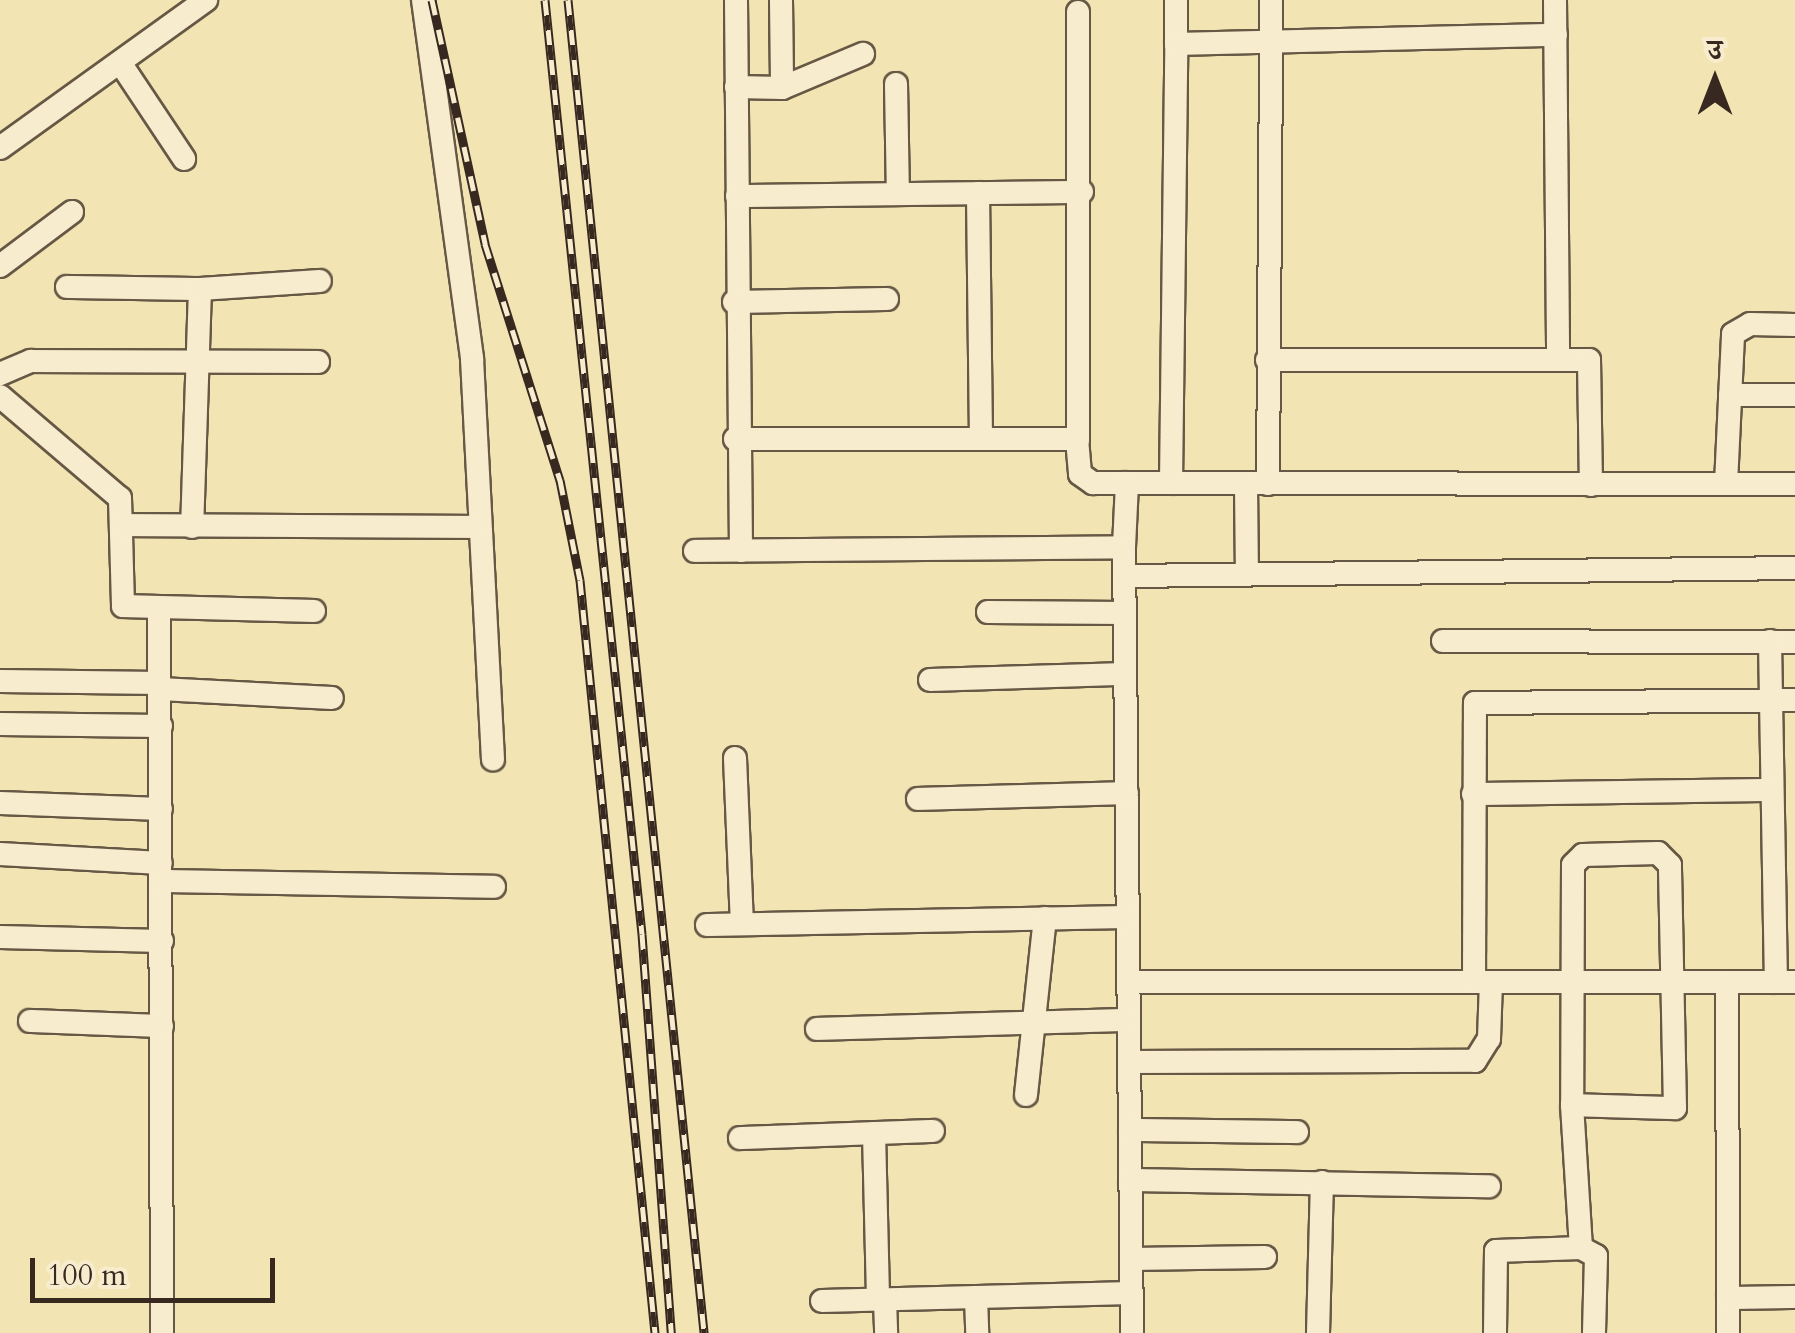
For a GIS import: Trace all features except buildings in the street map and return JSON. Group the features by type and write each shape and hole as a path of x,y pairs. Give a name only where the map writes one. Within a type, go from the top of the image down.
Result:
{"street":[{"path":"423,0 472,359 475,527 492,759"},
{"path":"736,0 735,439 741,551"},
{"path":"781,0 782,88"},
{"path":"1172,483 1176,0"},
{"path":"1247,573 1267,360 1270,0"},
{"path":"1555,0 1558,359"},
{"path":"0,148 202,2"},
{"path":"1078,12 1082,192 1078,440 1086,482 1795,484"},
{"path":"1176,44 1556,35"},
{"path":"736,87 782,88 863,54"},
{"path":"121,64 184,159"},
{"path":"896,84 898,194"},
{"path":"738,196 1082,192"},
{"path":"978,193 981,438"},
{"path":"0,266 72,212"},
{"path":"67,287 200,289 320,282"},
{"path":"192,527 200,289"},
{"path":"734,302 887,298"},
{"path":"1726,484 1738,326 1795,325"},
{"path":"1267,360 1592,362 1591,485"},
{"path":"0,374 31,362 318,362"},
{"path":"1730,395 1795,395"},
{"path":"0,396 120,498 120,602 159,608 314,611"},
{"path":"735,439 1078,440"},
{"path":"1127,483 1124,548 1132,1333"},
{"path":"123,525 475,527"},
{"path":"694,552 1124,548"},
{"path":"1126,576 1795,568"},
{"path":"159,608 162,1333"},
{"path":"988,612 1126,613"},
{"path":"1443,641 1795,642"},
{"path":"1128,982 1785,982 1771,790 1770,641"},
{"path":"930,680 1126,674"},
{"path":"0,681 160,686 332,698"},
{"path":"1129,1062 1475,1062 1487,1052 1473,794 1475,702 1795,700"},
{"path":"0,724 161,726"},
{"path":"735,758 742,924"},
{"path":"1473,794 1771,790"},
{"path":"918,799 1126,793"},
{"path":"0,803 160,809"},
{"path":"1572,1105 1675,1108 1670,865 1658,853 1574,860 1572,1105 1580,1248"},
{"path":"0,854 161,872 494,887"},
{"path":"707,925 1128,916"},
{"path":"1026,1095 1046,918"},
{"path":"0,937 162,941"},
{"path":"1727,983 1728,1333"},
{"path":"817,1029 1129,1020"},
{"path":"30,1022 162,1026"},
{"path":"1130,1130 1298,1132"},
{"path":"740,1138 933,1131"},
{"path":"874,1133 886,1333"},
{"path":"1130,1180 1489,1186"},
{"path":"1318,1333 1322,1182"},
{"path":"1495,1333 1496,1250 1580,1248 1596,1256 1594,1333"},
{"path":"1131,1259 1265,1257"},
{"path":"822,1301 1132,1293"},
{"path":"976,1297 976,1333"},
{"path":"1728,1298 1795,1298"}],"railway":[{"path":"432,0 485,244 560,480 580,580 655,1333"},
{"path":"545,0 642,934 671,1333"},
{"path":"568,0 704,1333"}]}
